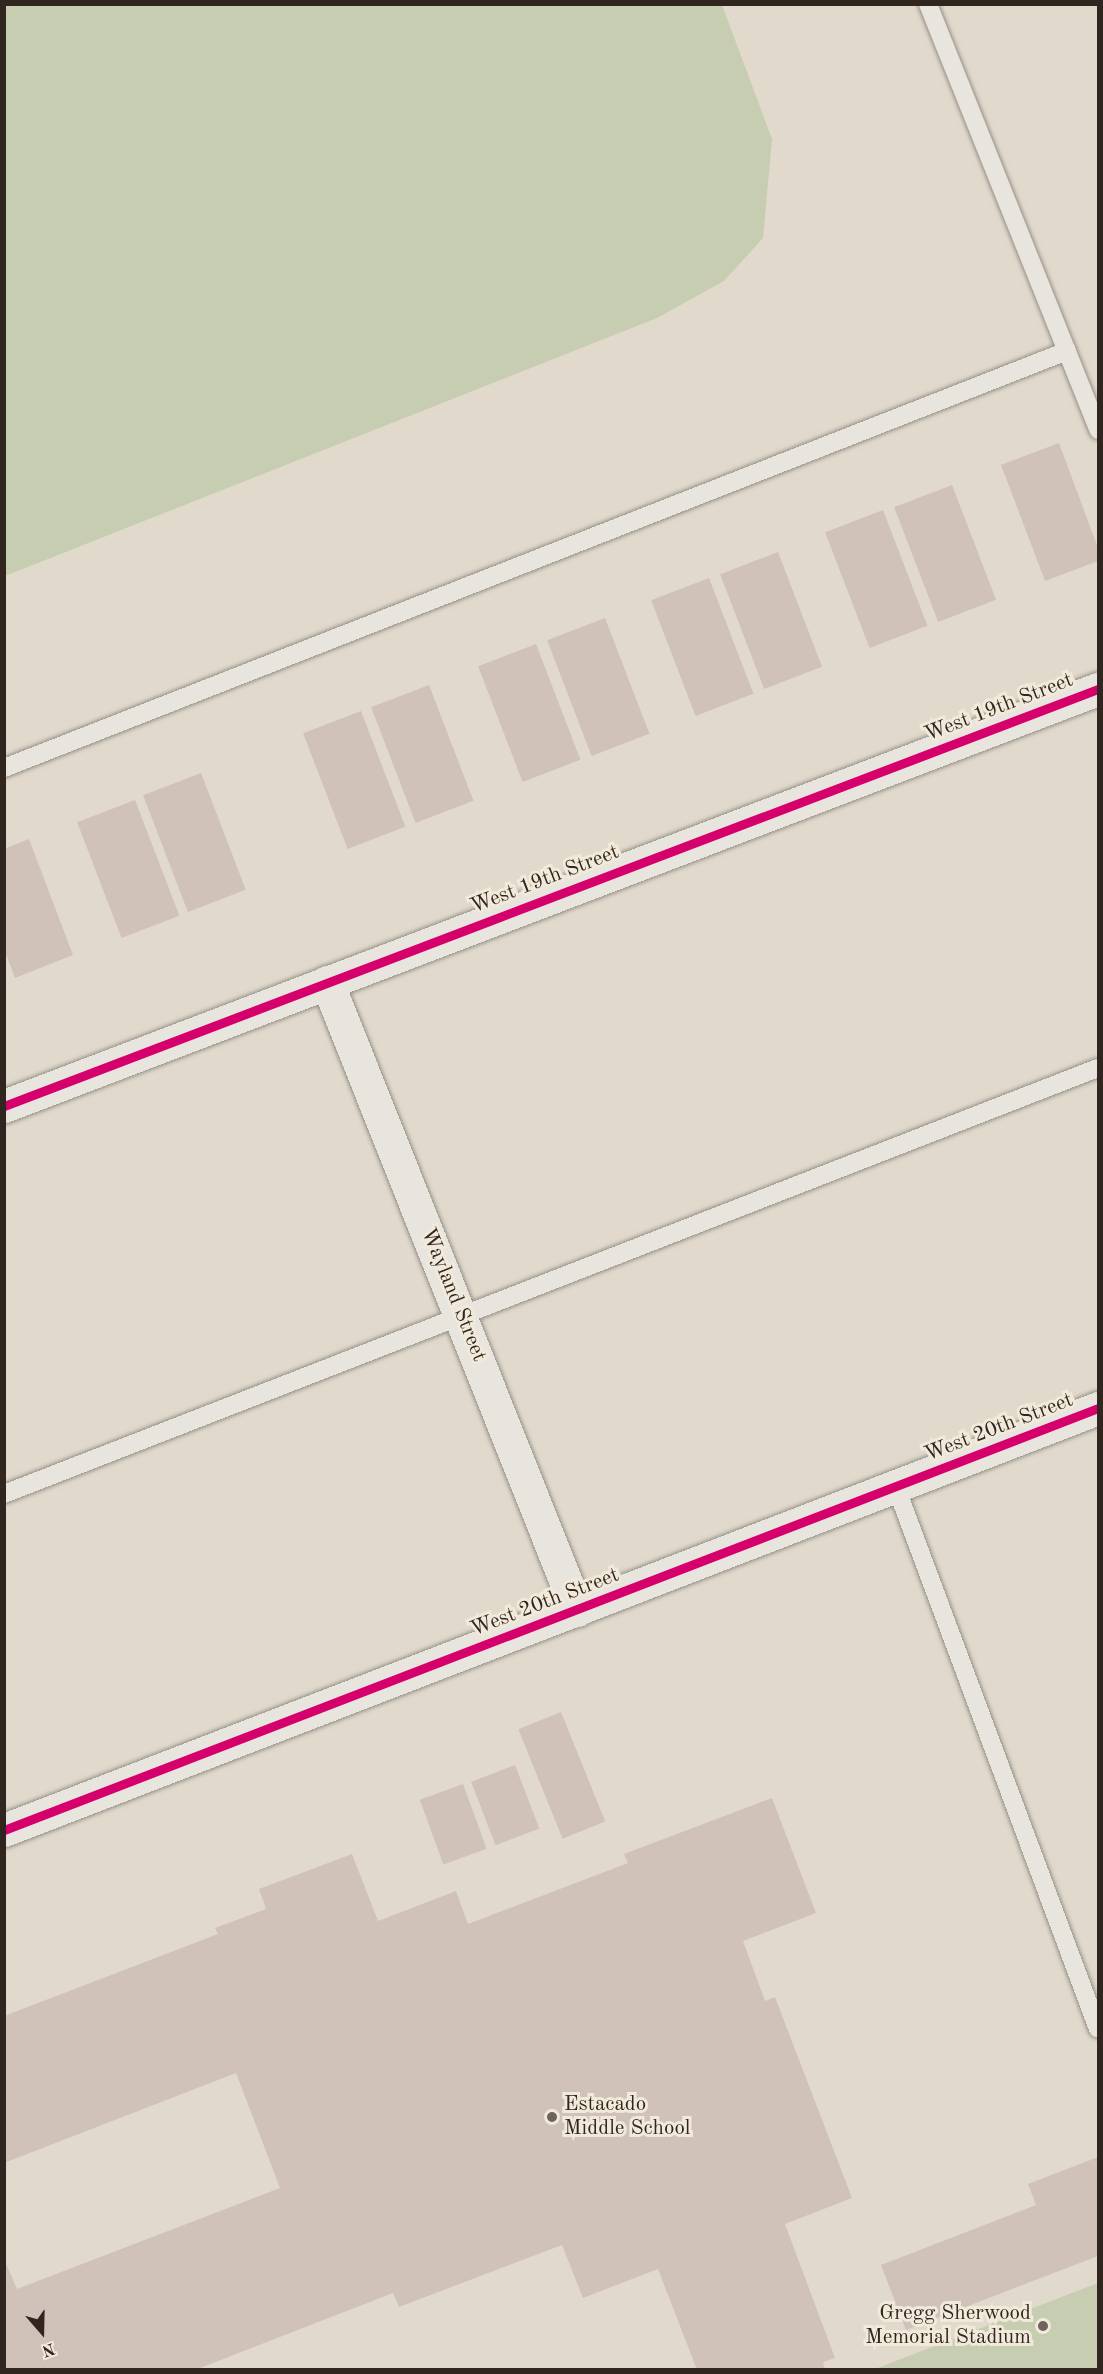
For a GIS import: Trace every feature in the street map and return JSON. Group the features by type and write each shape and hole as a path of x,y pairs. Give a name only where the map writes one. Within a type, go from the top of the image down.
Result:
{"street":[{"name":"West 19th Street","path":"4,1106 1098,689"},
{"name":"Wayland Street","path":"327,982 577,1610"},
{"name":"West 20th Street","path":"4,1830 1098,1408"}],"lane":[{"path":"928,4 1098,430"},
{"path":"4,768 1067,351"},
{"path":"4,1494 1098,1068"},
{"path":"896,1487 1098,2029"}],"green space":[{"path":"5,4 722,5 772,139 763,238 724,281 657,318 5,576"},
{"name":"Gregg Sherwood Memorial Stadium","path":"1098,2283 1098,2369 875,2369"}],"building":[{"path":"1059,443 1098,548 1098,561 1045,581 1001,465"},
{"path":"952,485 996,600 938,622 894,507"},
{"path":"883,510 927,626 870,648 825,532"},
{"path":"778,552 822,667 764,689 720,574"},
{"path":"709,578 753,694 696,716 651,600"},
{"path":"605,618 649,734 592,756 547,640"},
{"path":"536,644 580,760 523,782 478,666"},
{"path":"429,685 473,801 416,823 371,707"},
{"path":"361,711 405,827 348,849 303,733"},
{"path":"201,773 246,890 188,912 143,795"},
{"path":"135,800 179,916 122,938 77,822"},
{"path":"29,839 73,955 15,978 4,949 4,849"},
{"path":"561,1712 605,1821 563,1839 518,1729"},
{"path":"515,1765 539,1828 495,1845 471,1782"},
{"path":"463,1784 487,1849 443,1865 420,1800"},
{"path":"772,1798 816,1913 743,1941 765,2001 775,1997 852,2198 785,2224 835,2358 823,2362 825,2370 697,2370 658,2269 583,2298 562,2245 399,2307 393,2293 195,2370 4,2370 4,2259 17,2289 280,2188 236,2073 4,2163 4,2016 218,1934 215,1928 266,1909 259,1889 352,1854 378,1921 456,1891 468,1924 628,1863 624,1854"},
{"path":"1098,2157 1098,2256 906,2330 881,2265 1036,2205 1028,2184"}],"cycle path":[{"path":"4,1106 1098,689"},
{"path":"4,1830 1098,1408"}],"place":[{"name":"Estacado Middle School","path":"552,2117"},
{"name":"Gregg Sherwood Memorial Stadium","path":"1043,2326"}]}
